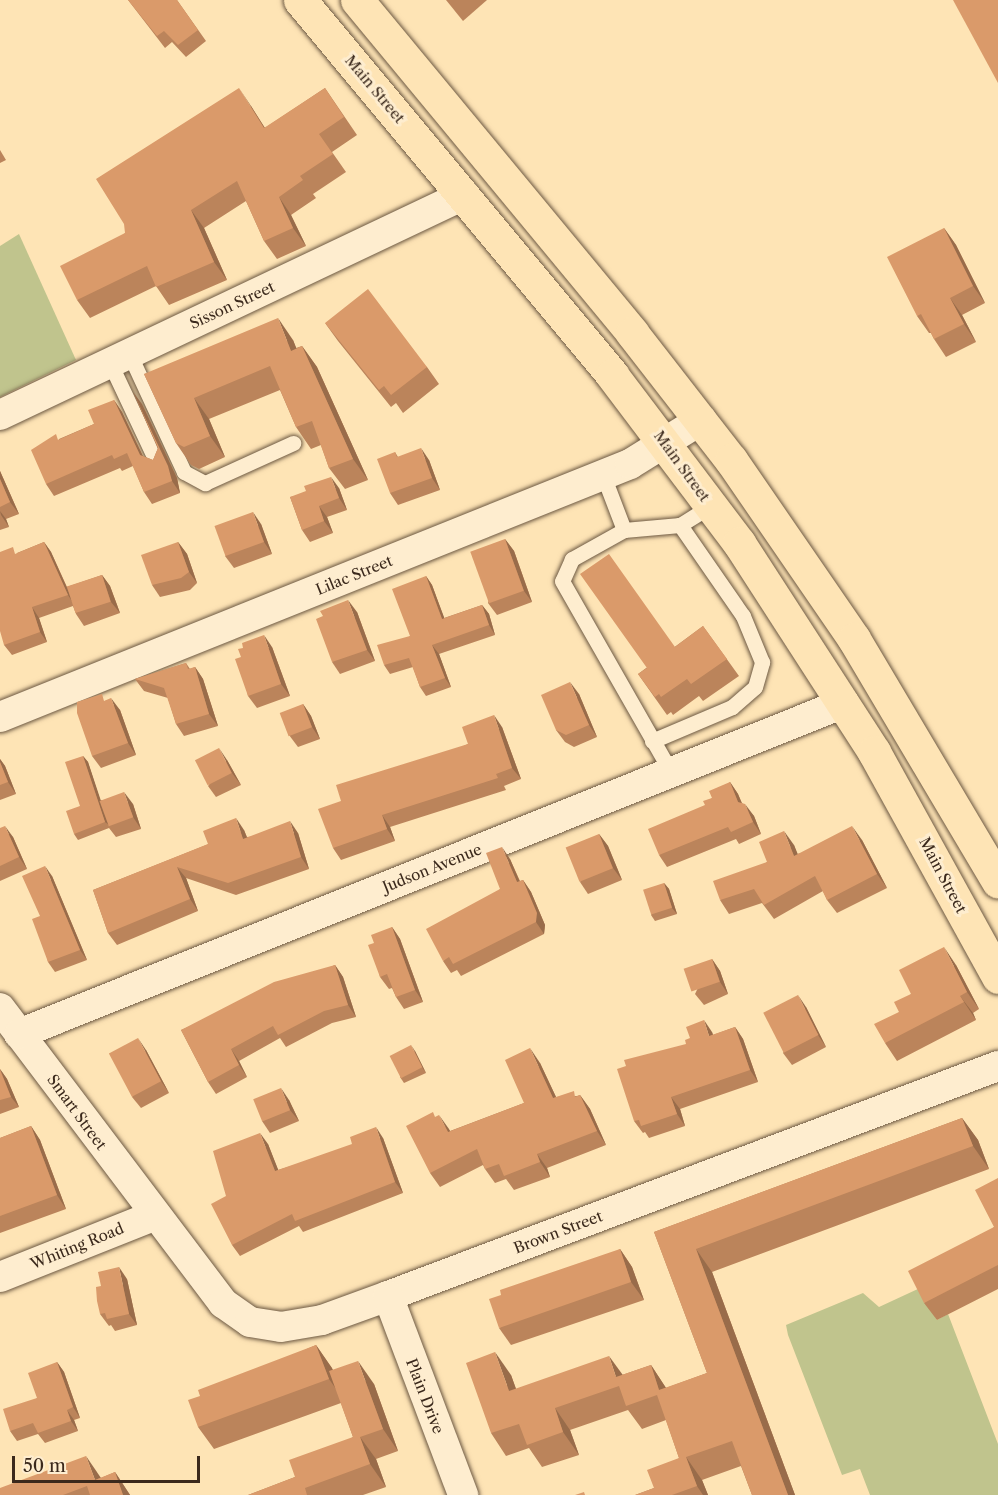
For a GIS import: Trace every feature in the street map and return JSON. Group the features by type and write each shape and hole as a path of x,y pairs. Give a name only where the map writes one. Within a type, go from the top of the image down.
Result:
{"main road":[{"name":"Main Street","path":"300,0 464,195 665,442 711,506 844,703 911,815 998,977"},
{"path":"357,0 701,420 836,610 998,882"}],"street":[{"name":"Sisson Street","path":"0,415 464,195"},
{"name":"Lilac Street","path":"0,717 637,461 701,420"},
{"name":"Judson Avenue","path":"19,1034 844,703"},
{"name":"Smart Street","path":"0,1008 153,1216"},
{"name":"Brown Street","path":"153,1216 223,1303 250,1322 281,1327 322,1320 998,1066"},
{"name":"Whiting Road","path":"0,1277 153,1216"},
{"name":"Plain Drive","path":"388,1296 463,1495"}],"lane":[{"path":"120,358 144,387 184,472 205,483 293,443"},
{"path":"120,358 125,395 157,464"},
{"path":"125,395 144,387"},
{"path":"603,475 624,530"},
{"path":"671,772 562,581 572,559 624,530 680,525 711,506"},
{"path":"652,741 732,707 755,687 762,662 743,616 680,525"}],"green space":[{"path":"19,234 76,360 0,397 0,246"},
{"path":"920,1288 937,1320 948,1314 998,1444 998,1495 870,1495 860,1469 842,1475 788,1335 786,1325 863,1293 879,1307"}],"building":[{"path":"128,0 177,0 198,30 178,45 164,31 157,36"},
{"path":"953,0 998,0 998,83"},
{"path":"239,88 264,128 325,88 344,117 319,134 333,154 300,176 303,180 279,197 293,228 264,241 237,181 191,210 214,262 156,287 147,266 77,300 60,266 125,233 124,224 96,179"},
{"path":"944,228 973,286 950,298 964,324 934,339 921,314 917,316 887,257"},
{"path":"368,289 427,367 391,395 384,386 379,390 325,323"},
{"path":"278,318 291,351 302,346 353,459 329,468 312,421 296,427 270,366 194,398 210,436 184,447 176,443 144,374"},
{"path":"133,392 168,466 172,481 144,492 127,453 114,459 112,455 46,484 31,450 56,434 58,440 94,424 88,410 114,400 140,455 153,460 158,448"},
{"path":"421,448 432,478 390,493 377,459 395,452 397,457"},
{"path":"331,477 339,498 319,506 324,521 302,530 290,497 306,491 304,486"},
{"path":"0,479 10,502 0,507"},
{"path":"253,512 264,542 225,556 214,526"},
{"path":"505,539 524,591 489,603 470,552"},
{"path":"44,542 68,595 32,607 40,632 4,645 0,631 0,552 13,547 15,554"},
{"path":"178,542 189,572 181,578 152,585 141,555"},
{"path":"609,554 675,647 703,626 727,659 691,684 687,679 661,697 659,694 655,697 638,674 647,668 580,574"},
{"path":"102,575 111,602 75,613 67,586"},
{"path":"426,576 442,619 482,605 489,625 432,645 445,678 420,687 409,658 384,665 377,645 410,636 392,589"},
{"path":"348,600 367,650 332,662 316,619 323,616 320,611"},
{"path":"264,635 281,684 248,696 235,659 241,657 238,649 243,648 242,643"},
{"path":"186,663 188,669 195,667 209,714 176,724 164,688 135,679"},
{"path":"570,682 589,725 566,735 556,730 541,695"},
{"path":"102,694 104,701 111,698 128,743 92,756 77,713 77,702"},
{"path":"303,704 312,727 289,736 280,713"},
{"path":"494,715 512,768 496,774 498,778 382,815 387,829 333,848 318,809 341,801 336,785 468,744 462,727"},
{"path":"219,748 232,773 208,785 195,760"},
{"path":"83,756 105,822 74,834 66,811 80,806 65,762"},
{"path":"0,762 8,782 0,785"},
{"path":"730,782 738,802 745,804 753,822 731,832 728,827 659,855 648,829 705,805 703,801 712,798 709,791"},
{"path":"124,792 133,817 109,826 100,801"},
{"path":"236,818 243,839 290,821 301,857 228,883 177,867 190,899 108,933 93,890 208,844 203,831"},
{"path":"5,826 19,857 0,866 0,828"},
{"path":"852,826 877,874 827,900 815,876 764,905 754,889 720,900 713,881 767,862 759,842 784,831 794,856"},
{"path":"599,834 613,868 579,882 566,847"},
{"path":"502,847 517,882 523,880 537,913 536,922 453,964 449,957 443,961 426,929 500,889 486,853"},
{"path":"45,866 80,950 48,962 32,919 40,916 22,876"},
{"path":"664,883 672,908 651,915 643,890"},
{"path":"392,927 415,990 396,997 387,974 380,977 368,945 374,943 371,935"},
{"path":"944,947 967,992 960,996 964,1002 885,1043 874,1024 899,1012 894,1002 911,994 899,970"},
{"path":"712,959 720,982 691,991 684,969"},
{"path":"335,965 348,1005 324,1011 278,1035 273,1026 231,1049 239,1065 208,1082 181,1030 274,982"},
{"path":"798,995 818,1035 784,1053 763,1013"},
{"path":"704,1020 709,1036 735,1027 750,1070 671,1097 677,1114 641,1126 639,1120 634,1121 617,1069 626,1066 624,1060 686,1044 685,1040 690,1038 686,1027"},
{"path":"138,1038 161,1081 132,1097 109,1053"},
{"path":"411,1045 422,1067 401,1078 390,1056"},
{"path":"530,1048 553,1098 574,1091 575,1097 580,1095 597,1131 537,1154 540,1162 504,1176 499,1164 485,1169 477,1149 430,1173 406,1126 433,1112 435,1117 439,1115 448,1132 524,1103 505,1060"},
{"path":"0,1070 11,1097 0,1100"},
{"path":"281,1088 290,1110 262,1121 253,1099"},
{"path":"962,1118 973,1146 696,1249 788,1495 752,1495 732,1441 686,1457 697,1486 672,1495 635,1495 654,1488 647,1470 679,1458 657,1395 626,1406 619,1386 555,1408 563,1432 527,1445 519,1424 491,1433 466,1363 495,1352 509,1391 609,1356 616,1377 651,1365 659,1390 707,1373 654,1232"},
{"path":"31,1126 57,1195 0,1216 0,1138"},
{"path":"376,1127 395,1182 295,1221 292,1214 232,1245 211,1204 226,1196 213,1151 260,1133 275,1171 352,1144 350,1137"},
{"path":"998,1178 998,1265 924,1303 908,1271 994,1227 975,1190"},
{"path":"620,1249 631,1282 499,1328 489,1299 501,1295 500,1290"},
{"path":"119,1267 129,1314 107,1319 105,1313 100,1314 97,1301 96,1287 101,1286 98,1272"},
{"path":"316,1345 329,1379 198,1427 188,1400 200,1396 198,1390"},
{"path":"358,1361 383,1429 360,1437 370,1464 305,1488 307,1495 248,1495 295,1477 289,1460 353,1437 329,1371"},
{"path":"57,1362 73,1407 67,1410 71,1421 38,1433 33,1423 10,1431 3,1409 37,1398 28,1373"},
{"path":"86,1456 95,1480 115,1472 123,1495 90,1495 87,1486 63,1495 0,1495 0,1488"}]}
